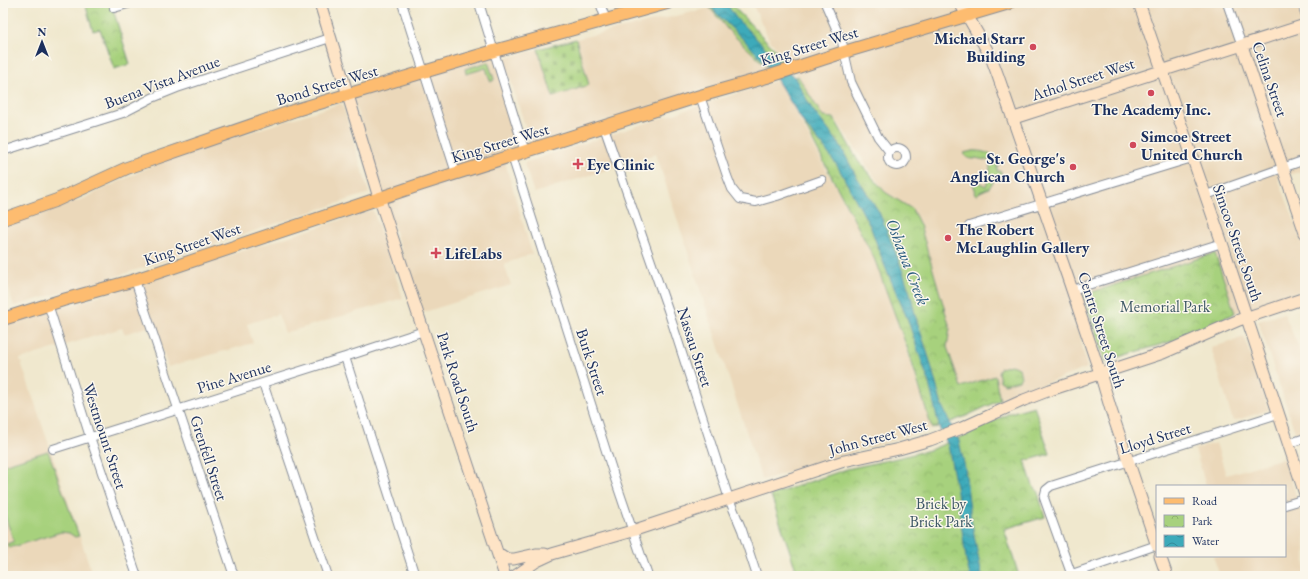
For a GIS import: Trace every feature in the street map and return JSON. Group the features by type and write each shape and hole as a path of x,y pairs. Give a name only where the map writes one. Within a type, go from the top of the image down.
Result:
{"main road":[{"name":"Park Road South","path":"320,3 380,199 505,576"},
{"name":"Bond Street West","path":"3,219 57,200 127,168 296,110 667,3"},
{"name":"Centre Street South","path":"960,3 966,16 992,57 1014,118 1156,543"},
{"name":"King Street West","path":"3,319 48,304 135,280 456,173 700,96 1009,3"},
{"name":"Simcoe Street South","path":"1139,3 1206,195 1305,494"},
{"name":"Athol Street West","path":"1014,118 1305,25"},
{"name":"Celina Street","path":"1242,46 1305,233"},
{"name":"John Street West","path":"515,576 537,561 552,554 632,531 844,461 930,440 962,428 1024,400 1163,353 1246,317 1305,298"},
{"path":"498,554 507,559 514,559 536,554 552,554"},
{"path":"1160,557 1167,576"}],"street":[{"path":"114,8 131,3"},
{"path":"402,3 456,173"},
{"path":"479,3 524,152"},
{"path":"600,3 606,20"},
{"path":"825,3 842,42 851,82 878,137 889,151"},
{"name":"Celina Street","path":"1227,3 1242,46"},
{"path":"1302,3 1305,13"},
{"name":"Buena Vista Avenue","path":"3,151 123,113 152,98 177,88 330,38"},
{"path":"700,96 732,189 740,199 756,202 822,180"},
{"name":"Nassau Street","path":"604,127 668,310 729,499 742,530 757,576"},
{"name":"Burk Street","path":"512,156 615,479 648,576"},
{"path":"969,226 1192,158"},
{"path":"1206,195 1305,160"},
{"path":"1072,290 1222,243"},
{"name":"Grenfell Street","path":"135,280 234,576"},
{"name":"Westmount Street","path":"48,304 90,437 137,576"},
{"name":"Pine Avenue","path":"53,449 424,331"},
{"path":"345,357 415,576"},
{"path":"263,383 328,576"},
{"name":"Lloyd Street","path":"1072,575 1044,498 1046,490 1050,486 1278,414"},
{"path":"1288,444 1305,438"},
{"path":"1286,505 1305,499"},
{"path":"1072,575 1156,546"}],"shaded area":[{"path":"752,3 1305,3 1305,170 1278,178 1305,249 1305,290 1235,313 1215,253 1072,299 1087,368 1000,400 995,376 961,387 947,347 950,328 920,225 912,209 885,192 835,118 823,117 798,76 769,39"},
{"path":"710,8 728,30 768,68 531,145 504,59 538,49 553,97 589,85 576,39"},
{"path":"497,54 527,154 505,162 532,254 504,264 511,285 421,313 352,96"},
{"path":"778,80 874,258 903,339 932,429 762,480 656,154 534,193 524,163"},
{"path":"342,103 369,193 96,283 14,306 3,270 3,227 83,199 166,159"},
{"path":"373,210 403,298 285,333 278,314 247,324 253,343 168,367 154,325 124,334 122,328 20,359 93,576 3,576 3,326"},
{"path":"1284,313 1301,353 1305,354 1305,462 1258,321"},
{"path":"1244,337 1269,410 1233,421 1211,348"},
{"path":"1216,443 1226,475 1284,458 1305,523 1305,576 1220,576 1213,557 1286,557 1286,485 1206,485 1195,449"}],"green space":[{"path":"85,3 111,3 130,64 114,69 100,29 93,31"},
{"path":"719,3 730,3 786,61 768,68 728,30 710,8"},
{"path":"576,39 589,85 553,97 538,49"},
{"path":"488,62 494,79 493,81 490,81 486,68 466,74 465,69"},
{"path":"798,76 823,117 834,118 858,161 885,192 912,209 920,225 950,328 947,347 961,387 995,376 1000,400 964,417 932,429 909,353 874,258 782,82"},
{"path":"972,151 990,154 999,160 997,171 1001,171 1001,178 995,179 989,188 977,195 974,193 975,189 973,184 978,182 986,186 990,173 990,161 975,158 971,159 964,153"},
{"name":"Memorial Park","path":"1215,253 1235,313 1176,340 1105,361 1083,295"},
{"path":"1011,365 1019,368 1021,377 1019,380 1005,384 1000,381 998,372 1000,368"},
{"name":"Brick by Brick Park","path":"1034,406 1050,454 1025,461 1033,486 1039,492 1045,517 1004,529 1019,576 798,576 771,495 847,469 930,450 966,435 1010,413"},
{"path":"48,451 79,536 75,537 69,533 61,532 9,548 7,544 14,541 3,511 3,465"}],"water":[{"path":"709,3 726,3 736,18 795,78 812,109 840,145 855,174 879,212 899,261 911,296 915,315 942,406 959,441 965,468 971,519 982,576 970,576 948,445 940,430 929,383 907,318 884,264 871,228 838,167 803,122 770,69 749,45 716,13"}],"place":[{"name":"Michael Starr Building","path":"1033,47"},
{"name":"The Academy Inc.","path":"1151,93"},
{"name":"Simcoe Street United Church","path":"1133,145"},
{"name":"Eye Clinic","path":"578,164"},
{"name":"St. George's Anglican Church","path":"1073,167"},
{"name":"The Robert McLaughlin Gallery","path":"948,238"},
{"name":"LifeLabs","path":"436,253"}],"water label":[{"name":"Oshawa Creek","path":"908,262"}]}
